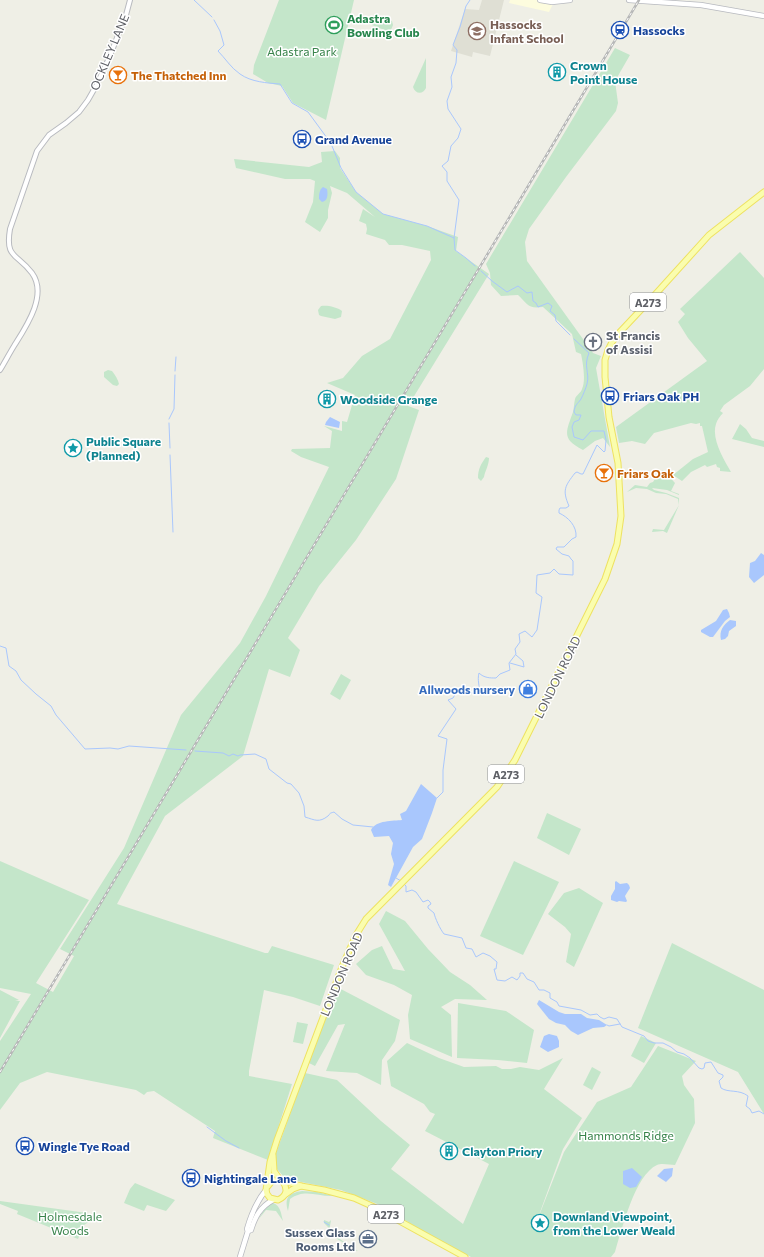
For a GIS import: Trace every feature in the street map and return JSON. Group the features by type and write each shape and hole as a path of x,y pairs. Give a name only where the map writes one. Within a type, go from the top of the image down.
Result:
{"main road":[{"path":"540,0 552,2 570,0"},
{"path":"629,0 702,5 764,16"},
{"name":"LONDON ROAD","path":"240,1257 251,1215 267,1188 270,1162 277,1140 325,1011 356,935 366,919 493,791 507,774 527,737 605,579 617,544 621,516 618,463 609,417 605,377 605,360 608,350 618,333 709,235 764,192"},
{"name":"LONDON ROAD","path":"248,1231 251,1230 256,1216 262,1207 273,1200 281,1199 286,1194 286,1187 274,1171 273,1154"},
{"path":"273,1200 268,1196 267,1188 272,1181 281,1181"},
{"name":"A273","path":"281,1181 335,1192 365,1203 465,1257"},
{"path":"286,1194 301,1186"}],"street":[{"name":"OCKLEY LANE","path":"0,370 33,314 36,297 37,290 35,278 26,266 10,250 8,246 8,239 10,229 37,151 49,135 79,112 88,100 109,58 126,16 130,0"}],"shaded area":[{"name":"Hassocks Infant School","path":"482,0 504,0 490,56 473,52 472,57 451,51 465,9 479,10"},
{"path":"510,0 555,0 549,12 509,3"}],"green space":[{"name":"Adastra Park","path":"279,0 354,0 326,120 293,103 282,86 268,83 253,74 254,65"},
{"path":"377,15 392,21 393,25 391,30 387,31 372,25 371,21 373,16"},
{"path":"615,48 630,55 615,81 618,103 616,111 529,229 525,242 527,261 593,353 601,356 596,368 610,447 603,438 595,441 583,450 571,442 567,434 575,399 583,386 584,381 581,354 576,352 572,334 543,307 531,306 518,295 501,296 491,285 490,273 486,264"},
{"path":"426,58 426,88 423,92 419,93 415,91 413,87"},
{"path":"335,151 340,158 340,168 356,192 383,214 427,226 458,237 456,251 489,274 408,406 419,410 396,479 356,540 319,586 288,638 300,650 290,677 269,669 243,756 165,816 117,904 265,953 268,953 272,946 334,965 320,1006 293,997 264,990 249,1076 292,1084 268,1160 213,1138 215,1131 154,1091 147,1092 144,1095 136,1090 47,1072 20,1083 0,1110 0,1041 31,994 0,988 0,861 89,900 36,983 53,992 74,956 60,949 124,848 181,715 240,643 266,596 329,467 301,457 291,451 292,449 330,448 332,431 324,426 342,431 342,421 347,422 355,395 327,383 343,378 362,356 390,339 431,260 430,251 402,245 389,245 385,240 366,234 366,224 359,221 363,209 375,217 347,193 330,186 332,193 328,210 328,218 320,232 305,222 313,202 315,181 310,179 285,179 236,168 234,159 309,167 322,162 321,152"},
{"path":"740,252 764,278 764,369 750,386 724,405 720,411 723,413 716,423 715,436 717,443 731,472 720,471 720,468 717,467 716,464 707,467 705,465 691,472 682,481 673,475 693,459 708,452 700,423 691,423 654,433 645,444 632,441 619,443 616,427 707,361 688,338 678,322 685,314 680,309"},
{"path":"321,306 332,307 342,311 341,317 335,319 319,315 318,310"},
{"path":"108,370 112,371 118,380 119,384 117,386 113,385 104,377 104,372"},
{"path":"740,424 746,429 752,438 764,441 764,447 732,439"},
{"path":"486,457 489,458 488,463 484,477 481,481 478,478 479,472 481,464"},
{"path":"663,470 675,483 671,491 679,495 667,490 652,488 679,498 679,505 678,499 647,489 636,488 627,492 635,485 647,487"},
{"path":"679,505 667,533 663,531 652,532 653,529 664,530"},
{"path":"341,674 351,680 340,700 330,694"},
{"path":"547,813 581,829 569,855 537,838"},
{"path":"514,861 559,882 523,955 480,936"},
{"path":"579,888 603,903 574,967 566,962 571,934 565,927 548,914 564,893"},
{"path":"386,911 405,921 428,949 450,972 470,985 487,1000 455,999 441,1007 451,1015 452,1057 410,1039 408,1015 412,995 394,985 366,975 356,964 372,950 382,946 393,969 405,971 379,924"},
{"path":"672,943 764,990 764,1114 738,1072 638,1028"},
{"path":"337,987 400,1020 395,1041 382,1060 381,1085 357,1073 326,1071 345,1024 338,1025 315,1066 309,1063"},
{"path":"0,990 19,1000 15,1001 20,1001 0,1038"},
{"path":"458,1003 506,1011 534,1030 527,1063 457,1058"},
{"path":"297,1022 308,1024 303,1044 293,1042"},
{"path":"641,1036 656,1043 644,1063 631,1056"},
{"name":"Hammonds Ridge","path":"407,1043 439,1058 464,1067 496,1066 502,1069 520,1067 539,1070 563,1058 544,1089 582,1118 563,1149 535,1226 564,1152 597,1102 631,1087 658,1046 696,1061 682,1076 684,1085 694,1099 695,1123 675,1165 659,1164 649,1171 642,1180 630,1204 615,1252 611,1257 471,1257 436,1239 380,1205 341,1190 288,1179 284,1177 276,1168 276,1153 305,1073 337,1080 381,1121 410,1145 391,1169 463,1224 489,1164 425,1131 435,1114 430,1112 424,1104 391,1086 387,1061"},
{"path":"592,1067 601,1072 592,1090 583,1085"},
{"path":"135,1183 175,1200 166,1211 147,1205 144,1211 124,1203 130,1189"},
{"path":"302,1191 317,1192 334,1196 306,1193 301,1194 290,1199 288,1211 287,1199 289,1196"},
{"name":"Holmesdale Woods","path":"0,1201 87,1213 90,1221 84,1225 78,1239 17,1214 18,1211 0,1204"},
{"path":"273,1203 278,1206 283,1221 276,1211 266,1210 258,1220 266,1207"},
{"path":"324,1220 329,1222 331,1220 329,1232 358,1251 348,1249 344,1243 327,1233 329,1228 324,1223"}],"water":[{"path":"323,187 327,189 327,195 326,199 322,202 319,199 319,196"},
{"path":"330,417 340,422 339,428 325,425"},
{"path":"761,553 764,555 764,575 754,583 749,577 750,563 755,561"},
{"path":"727,609 730,617 725,621 713,637 701,632 701,630 716,621 723,610"},
{"path":"730,620 736,621 736,626 729,631 728,636 725,639 721,640 722,628"},
{"path":"421,784 437,798 422,839 413,847 391,887 388,885 394,864 391,854 393,843 389,836 374,837 371,830 377,824 402,820 400,814 406,811"},
{"path":"616,881 620,884 627,883 629,885 630,888 625,896 626,902 611,900"},
{"path":"539,1000 559,1012 565,1014 581,1014 587,1018 599,1020 607,1025 604,1027 593,1028 578,1035 565,1025 556,1023 549,1019 537,1004"},
{"path":"549,1034 557,1036 559,1047 548,1052 540,1047 544,1036"},
{"path":"632,1168 642,1177 636,1187 630,1188 623,1184 623,1171"},
{"path":"673,1168 672,1176 666,1182 657,1176 664,1169"}],"waterway":[{"path":"194,0 212,17"},
{"path":"470,0 466,6 453,45 457,50 456,63 451,77 452,87 447,101 448,109 461,129 458,138 451,146 448,161 442,166 447,172 447,181 459,200 454,238 455,250 475,266"},
{"path":"214,20 220,31 224,45 218,51 231,66 237,72 249,79 259,82 280,84 292,103 308,112 330,142"},
{"path":"332,146 341,168 356,192 383,214 427,226 454,238"},
{"path":"481,271 507,292 518,286 527,293 532,292 533,301 538,307 548,303 552,306 550,311 555,315 556,321 570,335"},
{"path":"437,798 443,792 443,770 447,739 438,736 456,709 448,700 453,698 457,691 479,693 479,673 485,677 496,678 500,674 510,670 509,663 516,654 515,649 520,642 519,634 525,631 532,637 537,630 542,597 536,593 537,575 550,573 554,569 559,574 573,575 573,561 569,556 562,554 556,549 557,547 564,547 576,537 576,533 571,522 559,513 559,510 560,508 566,508 569,506 565,492 569,481 575,473 577,472 583,474 597,445 604,452 605,451 606,440 604,431 591,431 583,440 574,437 572,427 574,422 579,420 581,415 576,415 574,409 581,399 587,384 587,358 589,353 574,339"},
{"path":"175,371 176,357"},
{"path":"169,419 174,409 175,375"},
{"path":"169,423 170,448"},
{"path":"170,455 173,532"},
{"path":"0,646 6,648 9,666 16,671 21,680 51,706 56,715 85,749 118,749 129,746 186,750"},
{"path":"510,663 524,667 523,661 516,655"},
{"path":"195,751 223,753 229,756 233,754 238,756 255,754 266,759 269,769 287,783 291,784 299,793 304,806 305,817 319,820 334,812 342,819 353,825 373,827"},
{"path":"396,878 401,881"},
{"path":"403,883 406,886 406,892 412,890 416,892 423,902 428,900 430,902 431,904 428,908 434,913 444,934 462,938 466,948 472,949 476,957 483,953 490,956 497,962 496,969 494,969 497,980 505,981 512,977 517,980 520,973 523,973 527,979 534,982 539,990 544,990 550,993 550,998 557,1002 559,1006 581,1010 590,1015 597,1014 604,1019 609,1017 617,1019 622,1027 644,1036 648,1041 663,1043 677,1052 684,1054 699,1068 702,1069 704,1068 705,1063 711,1062 718,1073 723,1075 719,1081 721,1088 745,1094 748,1096 746,1106 752,1113 759,1111 764,1114"},
{"path":"607,1025 620,1024"},
{"path":"207,1127 226,1141 239,1148"},
{"path":"324,1222 329,1225"}],"railway":[{"path":"0,1072 639,0"}],"place":[{"name":"Adastra Bowling Club","path":"334,25"},
{"name":"Hassocks","path":"620,30"},
{"name":"Hassocks Infant School","path":"477,31"},
{"name":"Crown Point House","path":"557,72"},
{"name":"The Thatched Inn","path":"118,75"},
{"name":"Grand Avenue","path":"302,139"},
{"name":"St Francis of Assisi","path":"593,342"},
{"name":"Friars Oak PH","path":"610,396"},
{"name":"Woodside Grange","path":"327,399"},
{"name":"Public Square (Planned)","path":"73,448"},
{"name":"Friars Oak","path":"604,473"},
{"name":"Allwoods nursery","path":"528,689"},
{"name":"Wingle Tye Road","path":"25,1146"},
{"name":"Clayton Priory","path":"449,1151"},
{"name":"Nightingale Lane","path":"191,1178"},
{"name":"Downland Viewpoint, from the Lower Weald","path":"540,1223"},
{"name":"Sussex Glass Rooms Ltd","path":"368,1239"}]}
